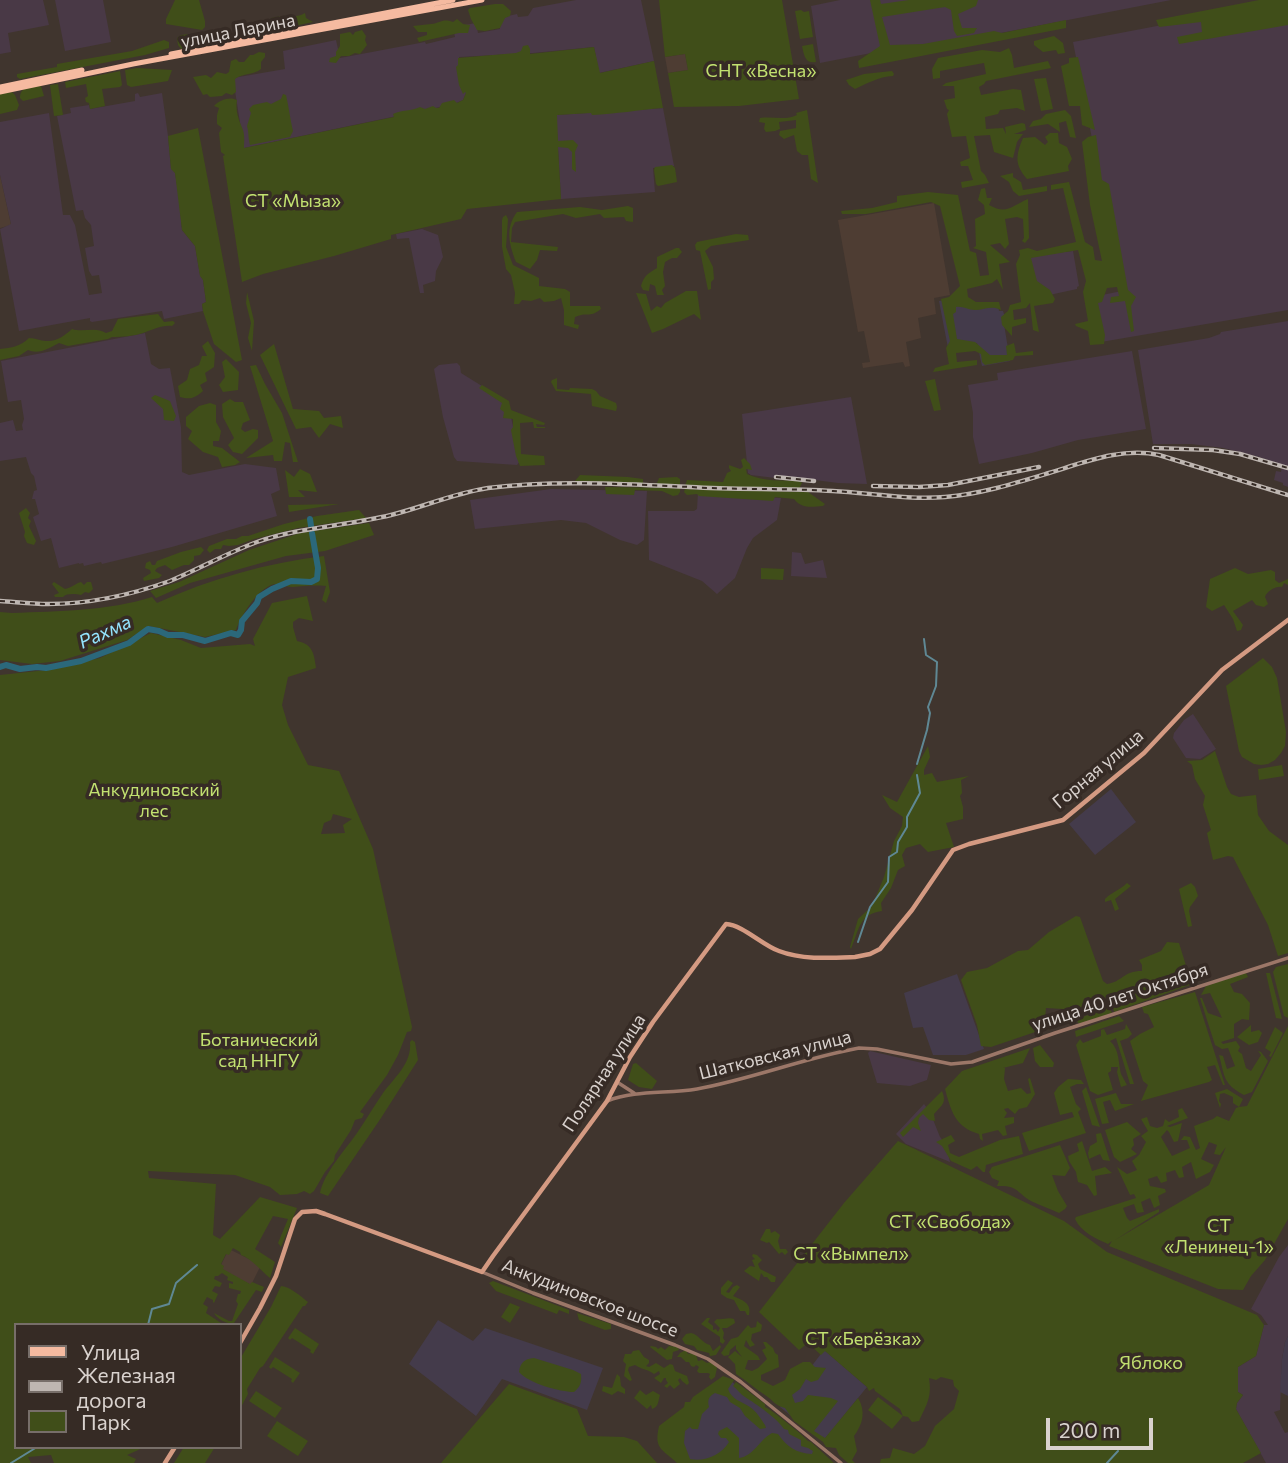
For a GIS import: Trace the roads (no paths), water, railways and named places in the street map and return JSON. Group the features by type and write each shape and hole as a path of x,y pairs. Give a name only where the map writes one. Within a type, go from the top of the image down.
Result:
{"main road":[{"name":"улица Ларина","path":"0,87 453,0"},
{"name":"улица Ларина","path":"0,92 133,64 482,0"},
{"name":"Горная улица","path":"726,925 735,926 770,947 798,956 855,957 876,952 912,910 953,850 1063,820 1144,753 1222,670 1288,620"},
{"name":"Полярная улица","path":"482,1272 607,1101 630,1057 653,1022 726,925"},
{"name":"Анкудиновское шоссе","path":"242,1339 273,1282 295,1219 302,1212 325,1214 482,1272"}],"street":[{"name":"улица 40 лет Октября","path":"961,1064 1288,958"},
{"name":"Шатковская улица","path":"636,1094 672,1093 699,1088 859,1048 961,1064"},
{"path":"617,1082 636,1094"},
{"path":"607,1101 636,1094"},
{"name":"Анкудиновское шоссе","path":"482,1272 708,1359 737,1379 841,1463"}],"waterway":[{"name":"Рахма","path":"310,519 311,526"},
{"name":"Рахма","path":"0,667 6,665 20,669 46,668 81,661 129,643 148,629 205,641 231,633 238,635 242,621 259,597 291,581 311,582 317,579 318,568 312,533"},
{"path":"917,764 927,730 930,713 928,707 936,686 937,662 926,655 924,639"},
{"path":"858,942 870,907 888,882 889,857 897,852 898,842 907,827 907,817 920,793 917,775"},
{"path":"148,1323 152,1309 169,1304 176,1283 197,1265"},
{"path":"11,1463 34,1449"},
{"path":"1107,1463 1118,1451"}],"railway":[{"path":"1154,448 1213,450 1240,454 1288,468"},
{"path":"0,601 63,604 125,594 170,581 246,546 273,537 374,519 463,493 512,486 614,484 815,490 931,498 998,488 1117,454 1145,453 1288,495"},
{"path":"873,486 948,485 1039,467"},
{"path":"776,477 814,481"}],"park label":[{"name":"СНТ «Весна»","path":"761,71"},
{"name":"СТ «Мыза»","path":"293,201"},
{"name":"Анкудиновский лес","path":"154,800"},
{"name":"Ботанический сад ННГУ","path":"259,1050"},
{"name":"СТ «Свобода»","path":"950,1222"},
{"name":"СТ «Ленинец-1»","path":"1219,1236"},
{"name":"СТ «Вымпел»","path":"851,1254"},
{"name":"СТ «Берёзка»","path":"863,1339"},
{"name":"Яблоко","path":"1151,1363"}]}
